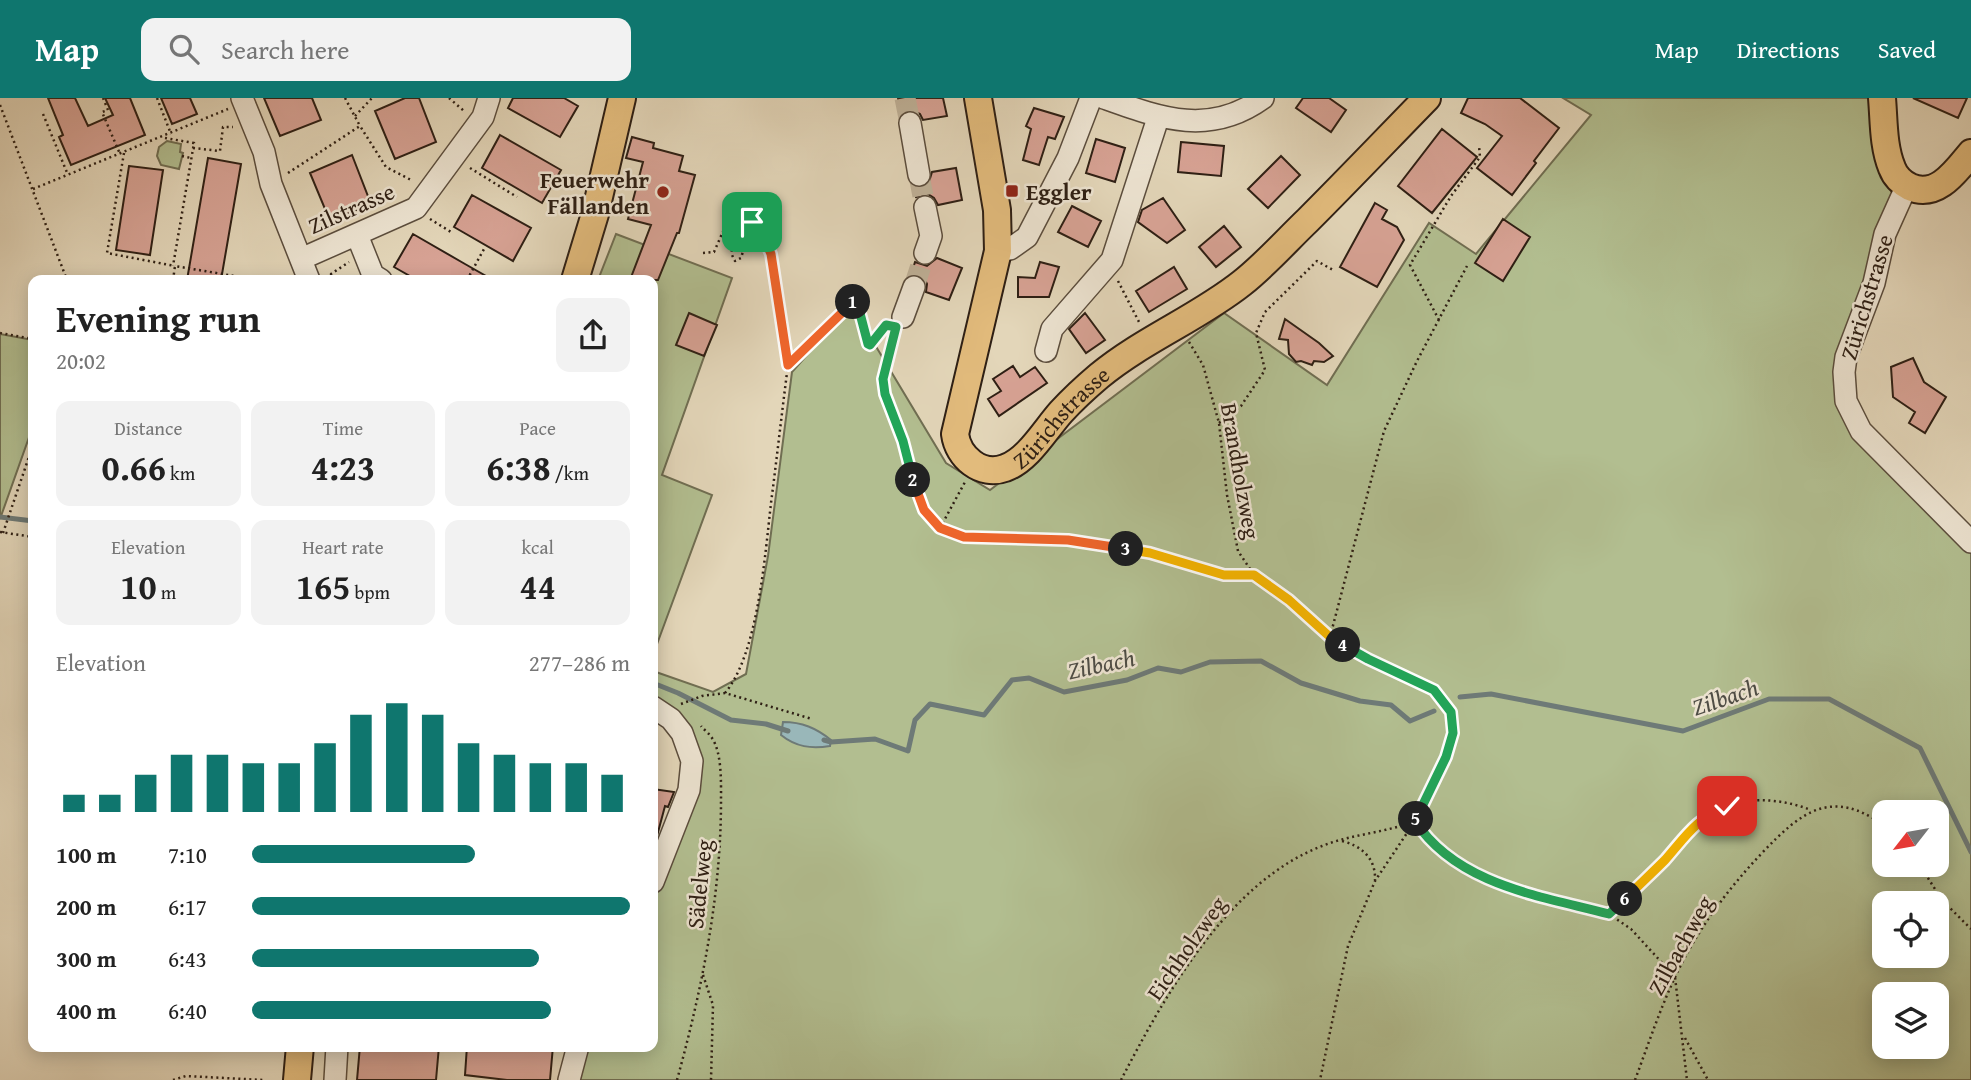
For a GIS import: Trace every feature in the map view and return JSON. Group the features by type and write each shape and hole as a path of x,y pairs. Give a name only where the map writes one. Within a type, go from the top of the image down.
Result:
{"main road":[{"path":"577,275 596,215 622,98"},
{"name":"Zürichstrasse","path":"978,98 997,210 998,251 955,427 956,443 966,458 974,465 991,470 1002,470 1017,461 1062,411 1099,376 1149,341 1222,297 1257,271 1427,98"},
{"path":"1882,98 1890,163 1896,176 1907,185 1920,189 1938,186 1953,174 1971,153"},
{"path":"297,1080 299,1052"}],"street":[{"name":"Zilstrasse","path":"301,259 360,244 416,208 484,117 489,98"},
{"path":"998,251 1010,249 1027,237 1068,158 1091,98"},
{"path":"1104,98 1158,118 1200,121 1238,113 1263,98"},
{"path":"243,100 264,152 271,184 307,275"},
{"path":"1046,351 1052,328 1109,263 1158,118"},
{"path":"909,123 919,175"},
{"name":"Zürichstrasse","path":"1907,185 1885,234 1874,283 1846,357 1846,401 1861,431 1971,542"},
{"path":"925,207 931,236 925,253"},
{"path":"360,244 373,275"},
{"path":"903,317 914,287"},
{"path":"658,869 689,790 692,761 682,733 661,710 663,706"},
{"path":"335,1080 337,1052"},
{"path":"569,1080 576,1052"}],"path":[{"path":"103,98 108,110 102,112 122,154 107,253 224,275"},
{"path":"157,98 171,134"},
{"path":"345,98 386,167 419,184"},
{"path":"355,117 372,98"},
{"path":"449,98 469,116"},
{"path":"33,189 162,138 243,100"},
{"path":"0,105 65,275"},
{"path":"43,114 68,175"},
{"path":"193,148 220,151 223,127 254,126"},
{"path":"271,184 360,126"},
{"path":"162,138 194,143 173,275"},
{"path":"162,138 166,141"},
{"path":"465,144 469,148 470,169 517,197"},
{"path":"1439,320 1410,265 1451,196 1480,157 1479,146"},
{"path":"182,156 191,158"},
{"path":"416,208 451,232"},
{"path":"703,253 713,252 728,220 732,256 735,261 741,258 752,222 755,220 771,254 788,365 753,626 742,667 725,693"},
{"path":"331,275 360,244"},
{"path":"470,275 484,249"},
{"path":"1219,423 1241,406 1265,370 1256,333 1265,312 1317,261 1333,270"},
{"path":"1109,263 1149,341"},
{"path":"1330,637 1384,431 1467,266"},
{"path":"788,365 851,302 857,302 868,344 870,345 886,325 896,327 883,379 885,394 924,510 940,528 964,537 1068,540 1150,553 1224,575 1254,575"},
{"name":"Brandholzweg","path":"1179,324 1203,365 1219,423 1227,495 1238,551 1254,575 1289,600 1330,637 1368,659 1434,690 1451,712 1453,733 1446,757 1415,821 1374,881 1348,946 1320,1080"},
{"path":"0,333 28,337"},
{"path":"28,460 1,533 28,536"},
{"path":"940,528 974,465"},
{"path":"684,702 725,693 812,719"},
{"path":"663,706 684,712"},
{"name":"Sädelweg","path":"677,1080 703,975 718,875 721,784 718,757 713,739 694,719"},
{"path":"1609,914 1666,858 1690,828 1717,810 1760,800 1794,803 1811,810 1844,807 1872,817"},
{"name":"Zilbachweg","path":"1635,1080 1675,977 1704,924 1731,886 1792,823 1811,810"},
{"path":"1415,821 1435,847 1459,864 1536,897 1609,914 1631,929 1675,977 1687,1080"},
{"name":"Eichholzweg","path":"1121,1080 1180,979 1217,926 1259,883 1304,854 1339,840 1395,829 1415,821"},
{"path":"1339,840 1363,850 1375,869 1374,881"},
{"path":"1927,877 1942,900 1971,929"},
{"path":"703,975 713,1005 711,1080"},
{"path":"1683,1035 1708,1080"},
{"path":"173,1080 186,1076 263,1080"}],"green space":[{"path":"1563,98 1882,98 1907,185 1860,324 1846,401 1971,542 1971,1080 569,1080 577,1052 658,1052 658,866 692,761 658,714 658,673 713,692 746,674 768,556 792,372 851,305 946,463 990,490 1224,313 1327,385 1429,223 1476,254 1591,115"},
{"path":"167,141 181,144 180,152 183,153 179,169 161,165 157,156 159,147"},
{"path":"616,234 732,278 662,475 712,495 658,641 658,275 600,275"},
{"path":"0,334 28,339 28,440 0,519"}],"water":[{"path":"783,722 814,729 831,740 830,746 810,747 792,742 781,735"}],"building":[{"path":"48,98 75,98 88,126 113,115 105,98 130,98 145,135 71,165 59,137 63,135"},
{"path":"161,98 190,98 197,114 172,124"},
{"path":"264,98 312,98 321,120 280,136"},
{"path":"405,98 419,98 436,142 395,159 375,111"},
{"path":"513,98 564,98 578,106 560,137 508,108"},
{"path":"898,98 943,98 947,116 923,120 920,114 914,111 907,110 901,114"},
{"path":"1303,98 1329,98 1346,110 1331,132 1296,108"},
{"path":"1468,98 1520,98 1559,128 1512,195 1477,168 1502,136 1485,124 1461,113"},
{"path":"1913,98 1967,98 1958,118"},
{"path":"1034,108 1064,117 1055,139 1048,137 1039,165 1023,160 1031,129 1026,126"},
{"path":"1442,129 1477,157 1432,213 1398,186"},
{"path":"500,135 561,170 542,203 482,168"},
{"name":"Feuerwehr Fällanden","path":"632,137 654,143 653,148 683,156 679,171 695,175 679,233 658,280 658,275 632,275 651,225 628,219 643,162 626,158"},
{"path":"1096,139 1125,148 1115,182 1086,173"},
{"path":"1181,142 1224,146 1221,176 1178,172"},
{"path":"352,155 371,204 330,221 310,173"},
{"path":"1281,156 1300,175 1268,208 1248,189"},
{"path":"208,158 241,164 222,275 188,275"},
{"path":"129,166 163,170 150,255 116,250"},
{"path":"956,168 962,200 938,205 928,194 916,197 914,187 922,188 928,185 932,172"},
{"path":"472,195 531,228 513,261 454,227"},
{"path":"1163,198 1185,230 1167,243 1138,222 1142,210"},
{"path":"1375,203 1387,210 1382,219 1397,227 1404,240 1377,287 1340,267"},
{"path":"1072,206 1101,221 1088,247 1058,232"},
{"path":"1503,219 1530,237 1503,281 1475,263"},
{"path":"1224,226 1241,247 1216,267 1199,247"},
{"path":"413,234 484,275 408,275 394,267"},
{"path":"937,258 962,268 949,300 926,292 927,284 924,278 911,275 915,262 927,266"},
{"path":"1040,262 1059,267 1049,297 1018,297 1018,277 1035,278"},
{"path":"1174,267 1187,289 1149,312 1136,291"},
{"path":"689,313 717,325 704,356 676,345"},
{"path":"1085,313 1105,340 1086,353 1069,329"},
{"path":"1285,319 1333,356 1324,362 1314,361 1312,365 1296,362 1289,354 1288,340 1279,339"},
{"path":"1913,358 1924,382 1946,397 1925,433 1909,423 1915,412 1893,397 1891,367"},
{"path":"1013,366 1020,377 1035,367 1047,383 999,416 988,399 1001,391 993,379"},
{"path":"658,790 674,792 668,807 665,806 658,832"},
{"path":"359,1052 438,1052 436,1080 357,1080"},
{"path":"467,1052 552,1052 550,1080 507,1080 465,1075"}],"waterway":[{"name":"Zilbach","path":"0,517 28,520"},
{"name":"Zilbach","path":"824,740 831,742 875,739 908,751 915,720 930,704 984,715 1012,680 1029,678 1064,692 1127,680 1158,668 1181,672 1210,662 1261,661 1301,683 1360,701 1391,705 1410,721 1434,711"},
{"name":"Zilbach","path":"658,685 731,720 766,724 788,731"},
{"name":"Zilbach","path":"1460,697 1491,694 1683,731 1769,699 1829,699 1920,748 1971,852"}],"tunnel":[{"path":"905,98 910,123"},
{"path":"919,175 925,207"},
{"path":"914,287 925,253"}],"place":[{"name":"Eggler","path":"1012,191"},
{"name":"Feuerwehr Fällanden","path":"663,192"}],"route":[{"path":"752,222 755,220 758,224 771,254 788,365 851,302 857,302 868,344 870,345 886,325 896,327 883,379 885,394 924,510 940,528 964,537 1068,540 1150,553 1224,575 1254,575 1289,600 1330,637 1368,659 1434,690 1451,712 1453,733 1446,757 1415,821 1435,847 1459,864 1536,897 1609,914 1666,858 1690,828 1706,816 1727,806"}]}
